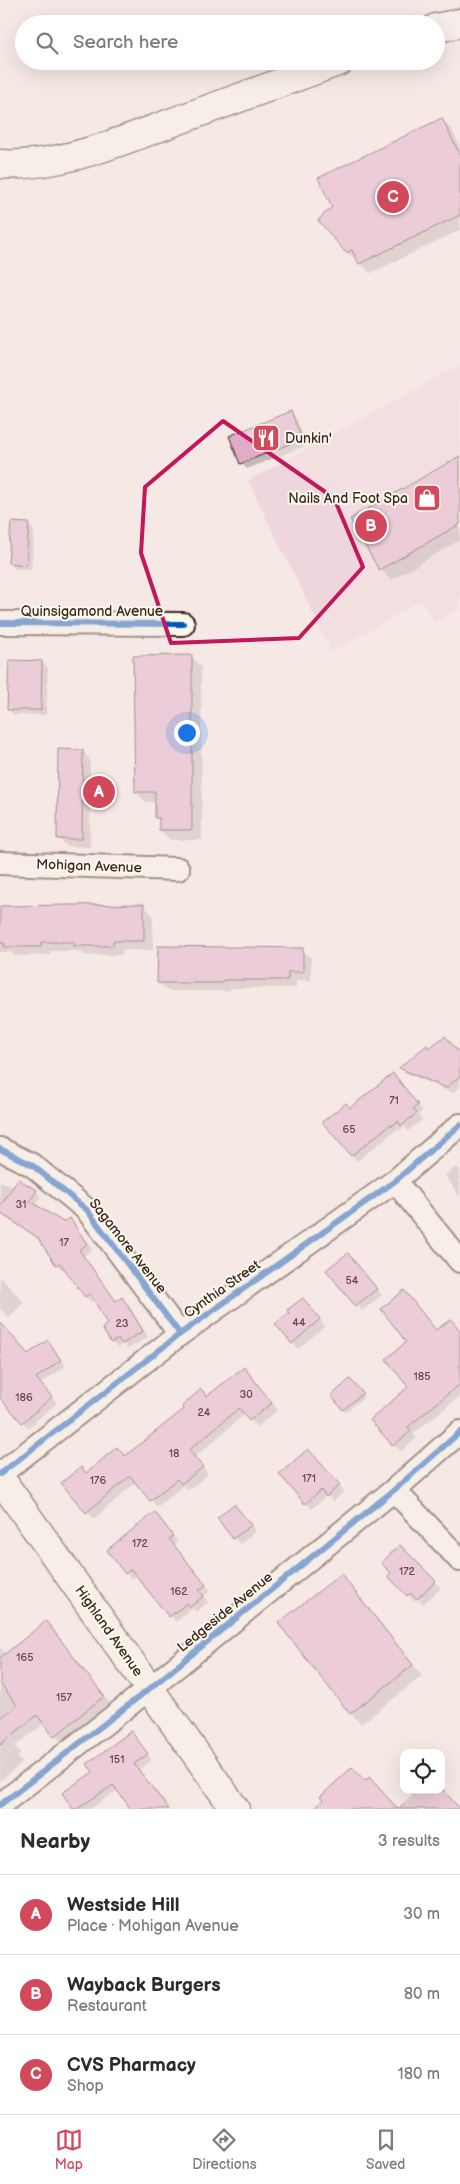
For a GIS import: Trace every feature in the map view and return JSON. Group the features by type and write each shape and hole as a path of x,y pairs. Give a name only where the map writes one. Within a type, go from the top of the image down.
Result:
{"main road":[{"path":"445,26 460,23"},
{"path":"0,164 42,162 79,154 315,70"},
{"name":"Highland Avenue","path":"0,1476 235,1809"}],"street":[{"name":"Quinsigamond Avenue","path":"0,623 183,624"},
{"name":"Mohigan Avenue","path":"0,863 178,868"},
{"name":"Cynthia Street","path":"0,1476 180,1334 395,1180 460,1125"},
{"name":"Sagamore Avenue","path":"0,1149 32,1165 87,1210 180,1334"},
{"path":"395,1180 460,1261"},
{"name":"Ledgeside Avenue","path":"0,1805 150,1689 394,1490 460,1432"},
{"path":"394,1490 460,1560"}],"highlighted area":[{"path":"223,421 334,498 363,567 299,638 171,643 141,553 145,487"}],"shaded area":[{"path":"460,365 460,608 435,622 421,600 332,652 248,481"}],"building":[{"path":"442,118 460,155 460,215 359,264 352,250 346,253 318,220 332,207 318,178"},
{"name":"Dunkin'","path":"291,411 302,439 240,464 229,436"},
{"path":"460,456 460,524 379,570 350,519"},
{"path":"11,522 29,523 26,565 8,563"},
{"path":"192,655 192,830 159,830 159,818 155,818 155,792 135,792 133,656"},
{"path":"9,660 42,661 41,710 7,710"},
{"path":"58,749 83,750 82,839 57,839"},
{"path":"144,904 144,941 113,941 113,946 74,946 74,942 41,942 41,947 4,947 5,943 0,943 0,906"},
{"path":"158,946 303,948 303,972 288,972 288,980 157,983"},
{"path":"445,1036 460,1054 460,1076 446,1088 399,1068 427,1045 429,1048"},
{"path":"393,1073 418,1105 413,1109 417,1113 401,1126 398,1121 392,1126 391,1124 351,1156 322,1122 346,1103 350,1108"},
{"path":"18,1179 37,1190 30,1201 63,1222 70,1218 87,1244 79,1250 116,1301 122,1297 143,1331 122,1344 118,1339 111,1343 102,1328 107,1324 90,1293 85,1297 60,1263 56,1265 37,1237 0,1213 0,1207"},
{"path":"348,1253 377,1289 355,1306 326,1270"},
{"path":"404,1290 436,1330 451,1319 460,1331 460,1384 408,1427 411,1431 393,1446 370,1420 408,1387 386,1359 406,1342 381,1309"},
{"path":"303,1298 320,1319 292,1344 275,1324 289,1313 287,1310"},
{"path":"0,1322 28,1354 48,1340 61,1360 36,1378 52,1397 22,1423 0,1398"},
{"path":"244,1367 272,1403 249,1421 239,1408 189,1450 203,1467 181,1484 177,1479 150,1501 130,1476 86,1513 61,1483 81,1467 86,1473 117,1447 125,1456 184,1409 182,1406 201,1389 207,1396"},
{"path":"350,1379 363,1393 343,1410 331,1396"},
{"path":"308,1449 340,1485 326,1497 321,1490 305,1504 279,1474"},
{"path":"234,1504 251,1525 233,1539 217,1518"},
{"path":"155,1512 173,1536 169,1539 206,1585 199,1590 204,1596 190,1607 187,1603 169,1617 131,1569 125,1574 107,1550"},
{"path":"400,1545 436,1581 417,1599 410,1593 407,1596 388,1576 391,1573 381,1563"},
{"path":"341,1574 413,1665 350,1714 278,1623"},
{"path":"46,1621 104,1696 54,1737 37,1715 0,1745 0,1719 17,1705 0,1683 0,1658"},
{"path":"131,1731 148,1754 134,1764 169,1809 131,1809 113,1785 77,1809 73,1809 62,1793 93,1772 87,1764"},
{"path":"352,1767 365,1781 369,1777 398,1809 313,1809 323,1800 320,1797"},
{"path":"445,1792 460,1809 398,1809 415,1794 445,1794"}],"cycle path":[{"path":"0,623 183,624"},
{"path":"0,1474 180,1334 395,1181 460,1125"},
{"path":"0,1149 32,1165 87,1210 180,1334"},
{"path":"0,1805 149,1689 394,1490 460,1432"}],"place":[{"name":"CVS Pharmacy","path":"393,197"},
{"name":"Dunkin'","path":"266,438"},
{"name":"Nails And Foot Spa","path":"427,498"},
{"name":"Wayback Burgers","path":"371,526"},
{"name":"Westside Hill","path":"99,792"}]}
